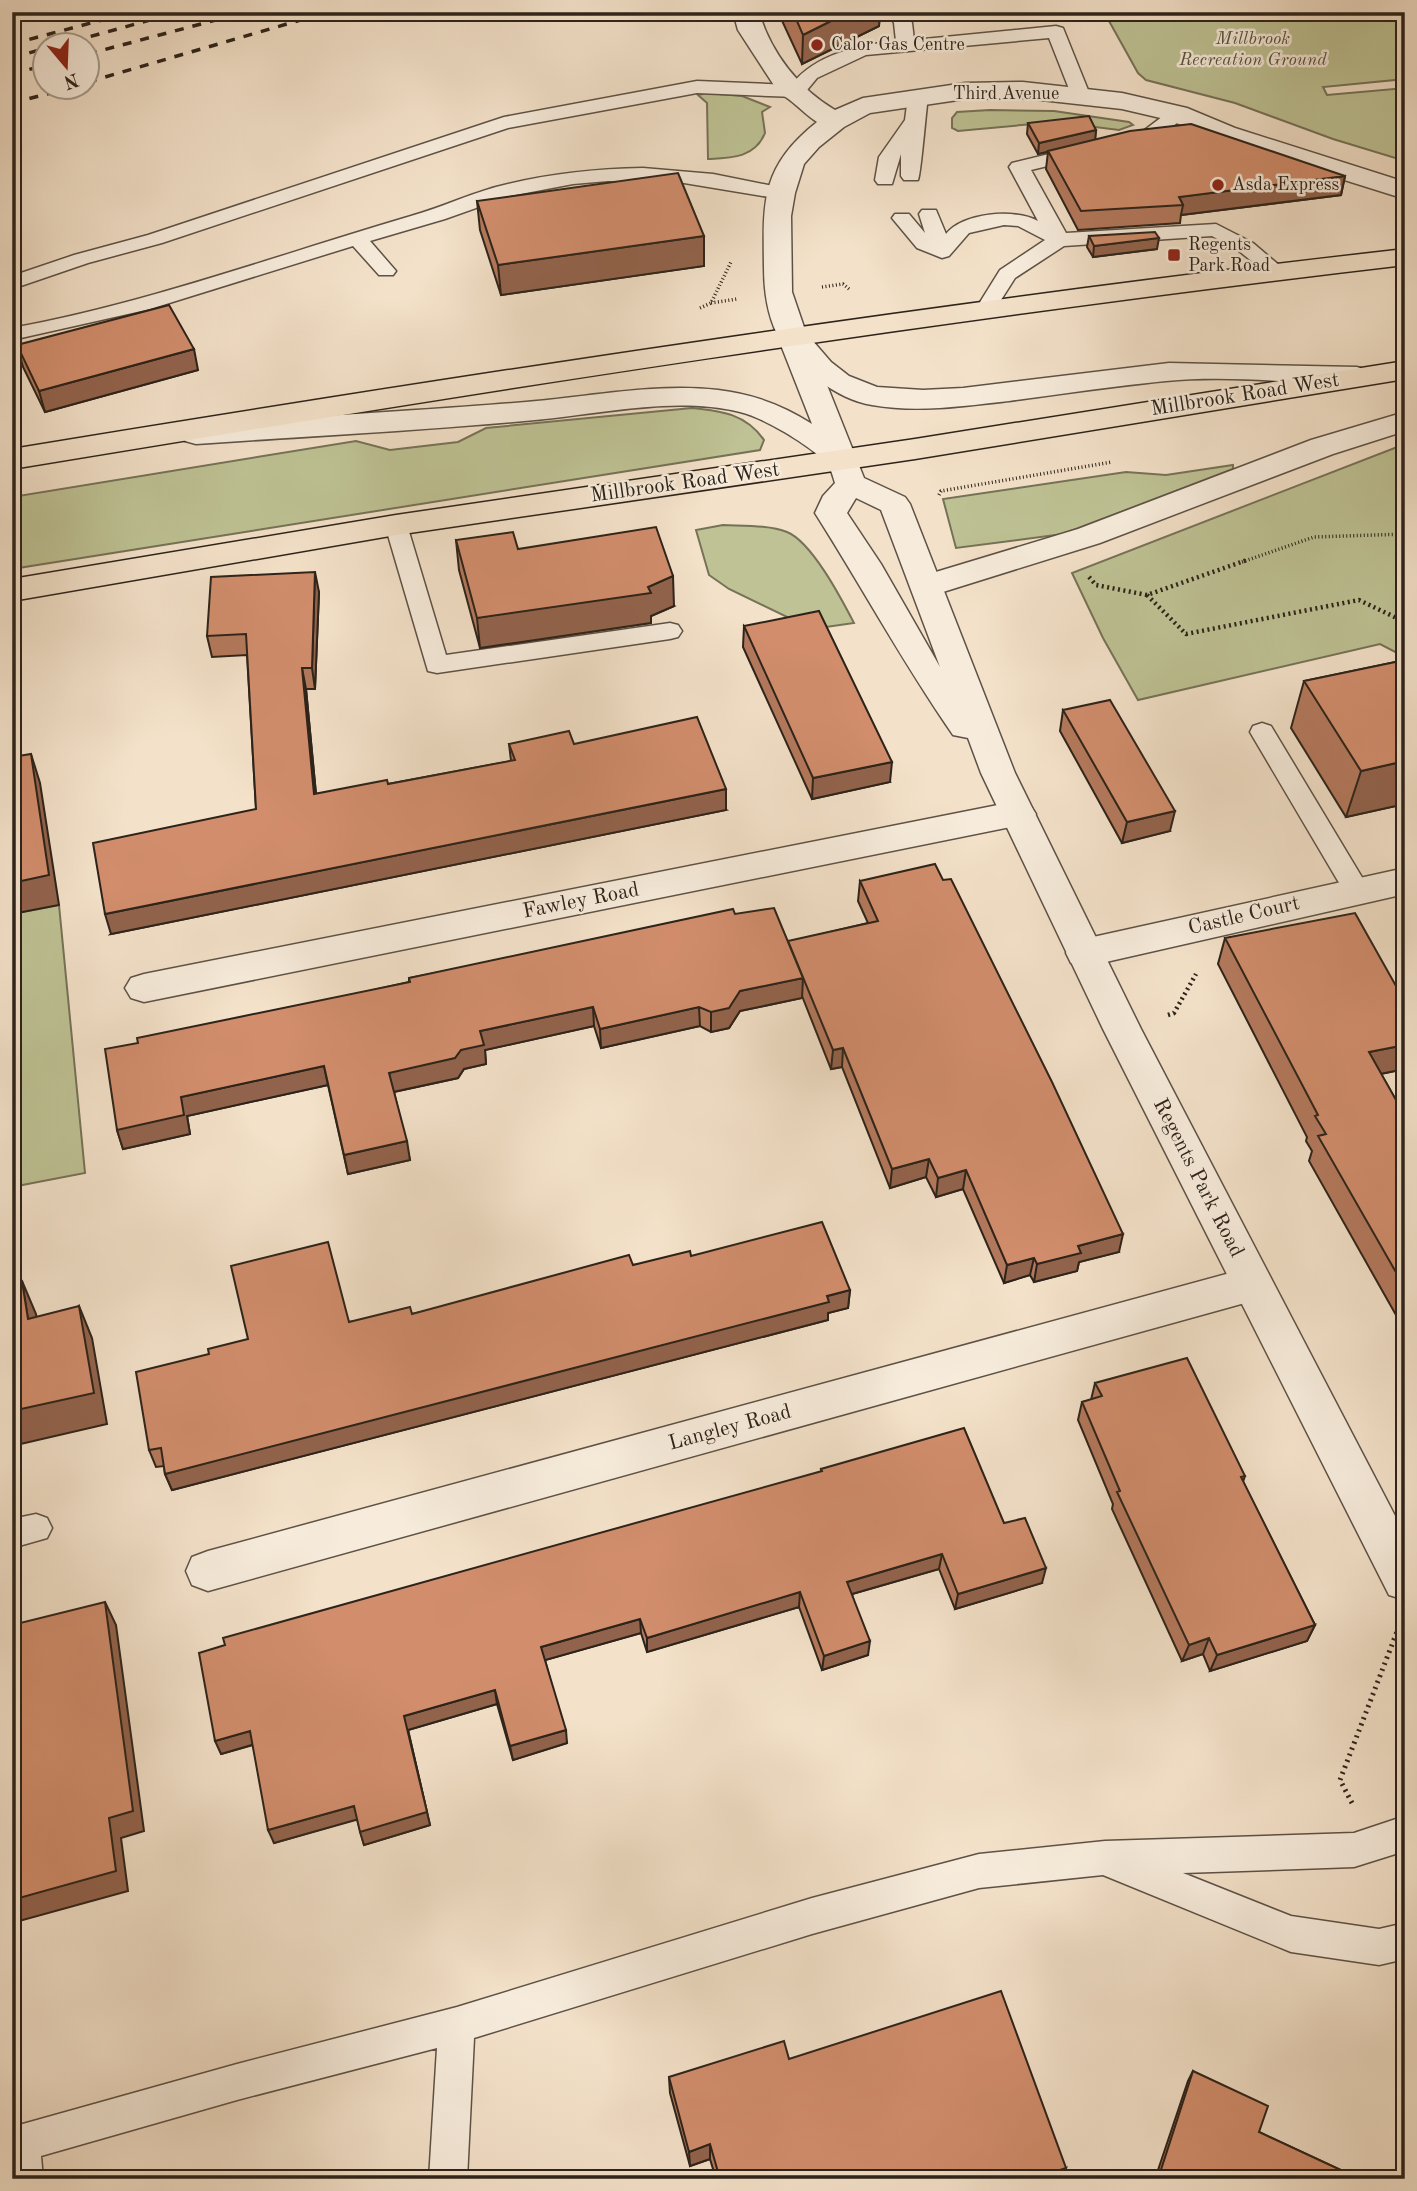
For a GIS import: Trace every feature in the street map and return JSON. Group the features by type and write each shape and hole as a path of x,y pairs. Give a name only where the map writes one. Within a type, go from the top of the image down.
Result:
{"highway":[{"path":"12,459 792,335 987,307 1405,257"},
{"name":"Millbrook Road West","path":"12,590 396,525 846,472 1357,376 1405,370"}],"street":[{"path":"747,12 751,30 788,87 796,91 811,107 835,121"},
{"name":"Third Avenue","path":"846,472 778,292 777,216 780,193 791,162 810,141 835,121 863,106 916,109 965,91 1023,90 1080,95 1178,114 1226,134 1405,191"},
{"name":"Millbrook Road West","path":"792,335 838,382 872,396 923,400 1169,372 1357,376"},
{"path":"143,437 534,412 682,398 720,399 743,403 770,413 846,472"},
{"path":"927,586 1089,536 1322,447 1405,421"},
{"name":"Regents Park Road","path":"998,773 921,664 865,564 834,520 831,513 846,472 894,504 998,773 1122,1029 1405,1580"},
{"name":"Fawley Road","path":"145,988 1018,814"},
{"name":"Castle Court","path":"1084,953 1405,881"},
{"name":"Langley Road","path":"208,1571 1252,1284"}],"lane":[{"path":"897,12 903,23 906,46"},
{"path":"1060,12 1056,32 1080,95"},
{"path":"12,284 504,123 566,114 697,87 796,91 810,74 862,50 1056,32"},
{"path":"911,176 910,158 916,109"},
{"path":"885,180 890,157 916,109"},
{"path":"1059,240 1019,167 1149,136 1178,114"},
{"path":"12,334 67,325 137,307 504,191 576,177 692,176 780,193"},
{"path":"929,214 942,252"},
{"path":"902,218 924,244 942,252"},
{"path":"942,252 962,228 1004,219 1022,220 1059,240"},
{"path":"987,307 1007,274 1059,240 1216,230 1246,247 1276,271"},
{"path":"357,239 386,271"},
{"path":"396,525 437,665 670,631"},
{"path":"1262,732 1357,891"},
{"path":"20,2156 237,2082 457,2025 812,1916 979,1871 1105,1858 1354,1850 1389,1839"},
{"path":"1105,1858 1291,1934 1380,1947 1405,1941"},
{"path":"447,2179 457,2025"}],"path":[{"path":"692,312 711,303 733,259"},
{"path":"941,491 1114,462"},
{"path":"1405,534 1314,537 1147,595 1186,634 1359,600 1405,622"},
{"path":"1122,1029 1174,1013 1198,972"},
{"path":"1389,1839 1340,1780 1400,1625"}],"green space":[{"name":"Millbrook Recreation Ground","path":"1104,12 1405,12 1405,79 1323,87 1327,95 1405,88 1405,161 1333,139 1235,103 1146,80 1138,73"},
{"path":"707,93 742,96 770,107 762,112 765,133 749,152 708,159 707,103 698,95"},
{"path":"1054,111 1129,122 1133,125 1119,130 1055,122 958,131 952,128 952,118 957,112"},
{"path":"692,408 741,419 764,440 760,450 12,569 12,497 356,441 390,450 458,442 486,428"},
{"path":"1405,444 1405,657 1380,644 1138,700 1103,638 1072,573"},
{"path":"1233,465 1233,469 1063,534 956,548 943,499 1126,472 1166,475"},
{"path":"723,525 772,528 797,538 816,559 854,623 812,629 729,589 709,575 696,530"},
{"path":"59,905 85,1173 12,1187 12,914"}],"building":[{"path":"793,12 849,12 803,35"},
{"path":"1089,116 1096,130 1039,143 1028,123"},
{"path":"1191,124 1345,176 1179,197 1183,205 1081,211 1048,151 1130,131"},
{"path":"678,173 704,236 498,265 477,201"},
{"path":"1155,232 1159,238 1094,246 1089,236"},
{"path":"169,305 194,349 39,391 17,345"},
{"path":"656,527 673,576 648,587 651,593 477,618 456,540 513,532 518,549"},
{"path":"315,572 312,668 302,668 314,794 387,780 388,784 515,760 509,744 569,731 574,744 697,717 726,789 105,914 93,843 256,809 246,634 207,636 211,577"},
{"path":"819,611 892,762 813,778 744,626"},
{"path":"1405,660 1405,761 1361,771 1304,681"},
{"path":"1110,700 1175,811 1127,822 1063,710"},
{"path":"31,754 49,875 12,883 12,757"},
{"path":"935,864 943,880 951,879 1052,1082 1123,1234 1078,1246 1081,1253 1037,1264 1034,1258 1007,1265 966,1170 938,1178 929,1159 892,1169 843,1048 833,1050 788,941 878,921 860,881"},
{"path":"774,908 803,978 740,991 729,1008 711,1012 699,1007 600,1029 593,1007 480,1031 484,1045 461,1050 455,1058 389,1073 407,1141 344,1155 324,1066 181,1097 184,1115 117,1130 105,1049 138,1043 137,1038 410,982 409,978 733,909 735,914"},
{"path":"1355,913 1405,1002 1405,1045 1369,1052 1405,1116 1405,1288 1318,1136 1326,1134 1315,1116 1318,1115 1225,938"},
{"path":"822,1222 850,1290 827,1296 829,1302 165,1474 161,1448 149,1450 136,1372 209,1354 208,1349 248,1339 231,1266 328,1242 349,1322 410,1307 412,1314 629,1255 633,1265 690,1251 691,1256"},
{"path":"22,1281 28,1319 79,1306 94,1393 12,1411 12,1283"},
{"path":"1187,1358 1245,1476 1241,1477 1315,1625 1217,1655 1209,1638 1189,1645 1117,1492 1120,1491 1082,1402 1102,1396 1095,1383"},
{"path":"964,1428 1004,1523 1025,1518 1046,1568 958,1594 942,1554 847,1582 870,1641 824,1656 800,1592 647,1638 640,1619 541,1647 566,1730 510,1746 495,1690 404,1716 427,1812 360,1832 354,1806 268,1830 250,1731 215,1741 199,1653 225,1645 223,1638 822,1471 821,1469"},
{"path":"105,1602 133,1811 109,1818 116,1871 12,1900 12,1625"},
{"path":"1001,1991 1066,2168 1033,2179 720,2179 710,2144 689,2152 669,2077 784,2041 789,2059"},
{"path":"1193,2071 1268,2106 1259,2132 1360,2179 1158,2179"}],"railway":[{"path":"12,44 132,12"},
{"path":"102,33 179,12"},
{"path":"102,50 246,12"},
{"path":"102,78 328,12"},
{"path":"12,58 32,52"},
{"path":"12,74 32,69"},
{"path":"12,103 32,98"}],"place":[{"name":"Calor Gas Centre","path":"817,45"},
{"name":"Asda Express","path":"1218,185"},
{"name":"Regents Park Road","path":"1174,255"}]}
